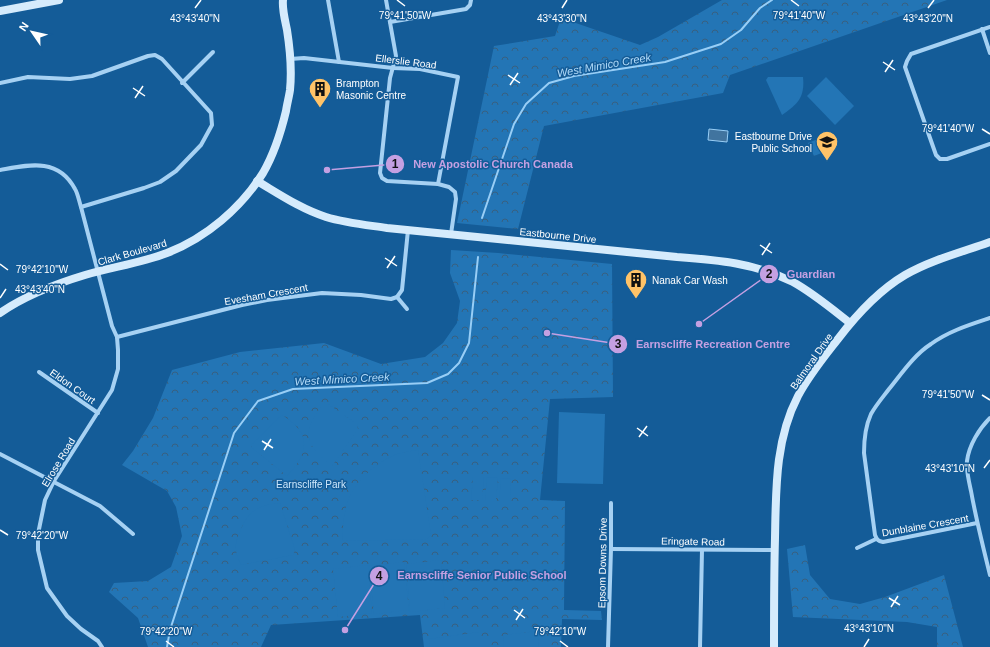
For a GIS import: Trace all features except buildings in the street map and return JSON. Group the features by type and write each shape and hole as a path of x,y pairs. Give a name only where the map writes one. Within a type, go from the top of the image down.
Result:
{"street":[{"path":"0,11 60,0"},
{"name":"Clark Boulevard","path":"0,313 16,302 47,288 98,272 155,257 192,242 229,214 250,190 263,172 282,128 290,90 290,58 282,0"},
{"path":"328,0 339,62"},
{"path":"386,0 396,56 390,78 380,174 382,178 387,181 438,184 449,187 455,192 456,199 451,234"},
{"path":"390,22 466,9 470,5 471,0"},
{"path":"990,26 911,54 905,67 936,156 940,159 947,158 990,144"},
{"path":"982,29 990,53"},
{"path":"182,82 213,52"},
{"path":"0,83 28,77 70,78 92,76 154,55 162,59 211,114 212,125 201,145 176,171 160,182 81,207"},
{"name":"Ellerslie Road","path":"290,58 304,58 393,68 420,69 458,77 438,184"},
{"name":"Elrose Road","path":"0,170 28,165 44,165 58,171 68,178 75,189 81,207 112,326 117,337 118,369 112,390 54,481 45,500 38,534 38,550 47,588 67,616 81,629 98,641 102,647"},
{"name":"Eastbourne Drive","path":"257,181 303,207 326,217 360,224 714,260 747,265 768,271 793,282 850,323"},
{"path":"407,309 397,297 402,290 408,230"},
{"name":"Balmoral Drive","path":"774,647 776,477 784,434 798,396 810,376 850,323 879,293 906,274 990,242"},
{"name":"Evesham Crescent","path":"117,337 242,304 267,300 322,293 361,295 391,299 397,297"},
{"name":"Dunblaine Crescent","path":"876,539 864,453 866,428 872,413 909,365 930,344 957,329 990,318"},
{"name":"Eldon Court","path":"39,372 98,413"},
{"path":"990,418 975,438 967,462 968,476 977,523 990,575"},
{"path":"0,454 100,506 133,534"},
{"name":"Epsom Downs Drive","path":"608,647 611,503"},
{"name":"Dunblaine Crescent","path":"876,539 883,542 977,523"},
{"name":"Dunblaine Crescent","path":"856,548 876,539"},
{"name":"Eringate Road","path":"611,549 775,550"},
{"path":"700,647 702,550"}],"green space":[{"path":"722,0 947,0 730,75 723,93 544,126 518,229 457,223 494,46 555,36 561,18 640,45 658,37"},
{"path":"768,77 803,77 803,90 799,99 782,115 766,80"},
{"path":"826,77 854,106 835,125 807,96"},
{"path":"823,137 829,150 814,156 808,143"},
{"name":"Earnscliffe Park","path":"451,250 612,264 613,397 550,399 540,500 565,501 564,610 601,611 602,620 562,619 561,647 424,647 420,615 271,625 261,647 148,647 138,618 109,592 114,583 148,581 171,567 182,536 176,507 167,491 122,465 133,451 153,418 172,370 240,352 324,343 381,364 425,357 443,343 457,323 460,301 450,273"},
{"path":"325,402 357,424 358,429 332,466 315,450 309,436 309,428 312,421"},
{"path":"559,412 605,414 603,484 557,483"},
{"path":"282,415 299,429 303,436 304,444 300,459 287,476 252,448 251,445"},
{"path":"418,450 431,535 427,539 342,541 347,504 350,496 360,481 374,468 389,458 399,453"},
{"path":"473,477 484,477 482,500 471,500"},
{"path":"487,477 498,478 496,501 485,501"},
{"path":"501,478 511,479 510,502 499,502"},
{"path":"280,503 295,550 293,555 241,565 236,553 236,542 242,526 249,515 254,511 265,506"},
{"path":"805,545 810,575 830,599 860,604 885,597 944,575 963,647 937,647 937,627 907,622 793,617 787,549"},
{"path":"441,560 445,608 410,612 406,564"},
{"path":"404,562 409,610 374,614 369,566"},
{"path":"368,565 372,613 338,617 333,569"},
{"path":"538,631 539,647 504,647 503,635"},
{"path":"479,632 479,647 430,647 429,639"}],"shaded area":[{"path":"709,129 728,131 727,142 708,140"}],"waterway":[{"name":"West Mimico Creek","path":"482,218 514,124 526,104 549,83 574,76 665,62 721,44 741,30 760,8 772,0"},
{"name":"West Mimico Creek","path":"167,647 170,630 234,433 258,401 293,389 427,383 448,374 459,363 469,343 478,257"}],"place":[{"name":"Brampton Masonic Centre","path":"320,108"},
{"name":"Eastbourne Drive Public School","path":"827,162"},
{"name":"New Apostolic Church Canada","path":"327,170"},
{"name":"Nanak Car Wash","path":"636,300"},
{"name":"Guardian","path":"699,324"},
{"name":"Earnscliffe Recreation Centre","path":"547,333"},
{"name":"Earnscliffe Senior Public School","path":"345,630"}]}
